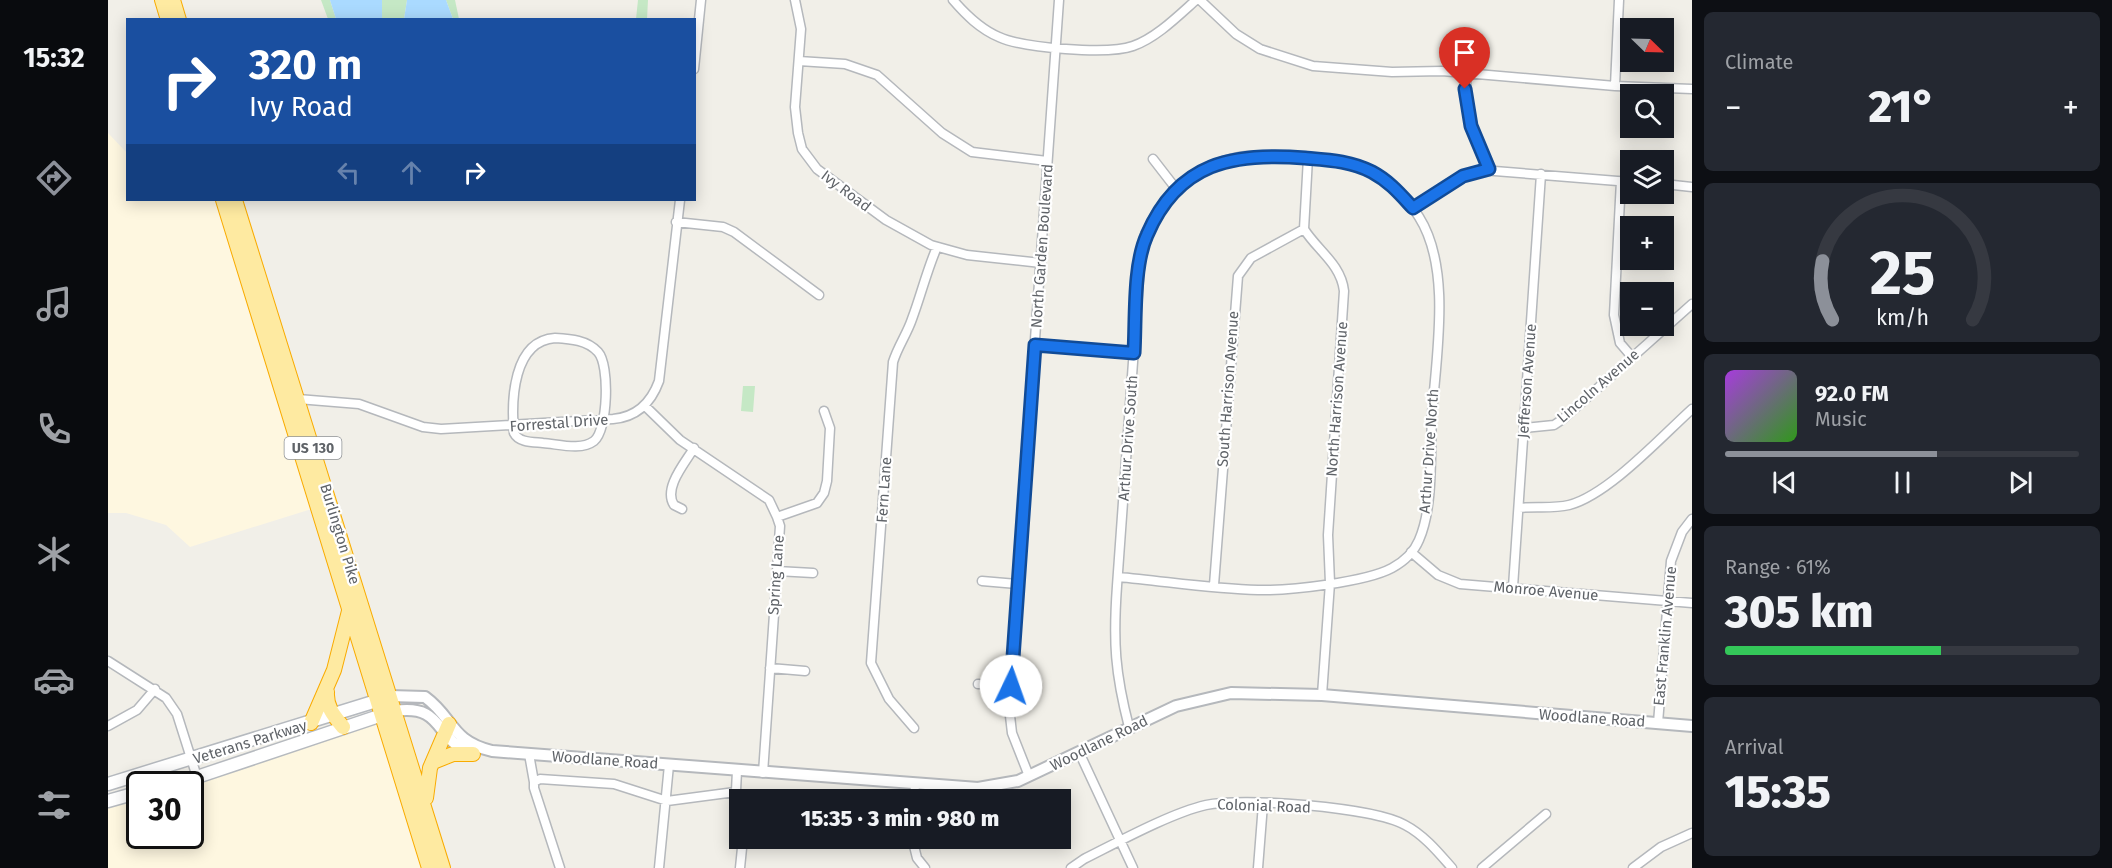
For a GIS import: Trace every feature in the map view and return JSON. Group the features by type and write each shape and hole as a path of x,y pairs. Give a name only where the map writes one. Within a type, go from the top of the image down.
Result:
{"highway":[{"path":"162,0 167,18"},
{"path":"173,0 178,18"},
{"name":"Burlington Pike","path":"223,201 350,606 384,698"},
{"name":"Burlington Pike","path":"236,201 298,399 384,698 429,868"},
{"path":"311,723 328,687 344,639 350,606"},
{"path":"328,687 327,700 333,716 343,727"},
{"name":"Burlington Pike","path":"388,713 428,818 443,868"},
{"path":"428,818 427,780 447,729"},
{"path":"433,762 453,754 473,754"}],"main road":[{"name":"Veterans Parkway","path":"108,784 311,723 384,698"},
{"name":"Veterans Parkway","path":"204,775 388,713"},
{"path":"108,801 126,796"}],"street":[{"path":"696,46 700,0"},
{"name":"Ivy Road","path":"795,0 801,20 796,125 802,149 811,163 886,220 937,247 967,255 1041,263"},
{"path":"953,0 974,22 1002,39 1056,47 1107,49 1133,46 1157,32 1198,0 1236,34 1260,49 1313,66 1392,72 1467,73 1615,86 1692,89"},
{"name":"North Garden Boulevard","path":"1029,776 1012,733 1011,686 1059,0"},
{"path":"1615,86 1619,0"},
{"path":"799,61 845,64 877,75 942,134 972,152 1047,161"},
{"path":"1467,73 1467,113 1479,151 1489,169"},
{"name":"Arthur Drive South","path":"1129,727 1115,670 1118,577 1143,245 1161,210 1177,190 1208,167 1234,158 1271,155 1308,158"},
{"path":"1304,229 1308,158"},
{"name":"Arthur Drive North","path":"1308,158 1340,161 1366,169 1387,182 1413,208 1425,229 1434,253 1438,298 1428,498 1419,540 1412,552"},
{"path":"1153,159 1177,190"},
{"path":"1413,208 1463,176 1489,169 1620,181"},
{"name":"Jefferson Avenue","path":"1513,587 1541,174"},
{"path":"1674,185 1692,187"},
{"path":"1620,200 1614,315 1620,344 1632,357"},
{"path":"645,406 656,391 662,366 680,201"},
{"path":"676,222 723,227 734,232 819,295"},
{"name":"North Harrison Avenue","path":"1304,229 1335,267 1344,291 1328,534 1330,583 1322,695"},
{"name":"South Harrison Avenue","path":"1214,585 1238,276 1251,258 1304,229"},
{"name":"Fern Lane","path":"914,728 889,699 871,663 893,362 898,344 913,317 925,275 937,247"},
{"name":"Lincoln Avenue","path":"1524,428 1554,425 1692,304"},
{"path":"555,338 585,342 601,355 606,375 603,420 597,437 583,446 519,439 514,434 513,426 518,377 524,355 540,340 555,338"},
{"path":"1035,345 1134,353"},
{"name":"Forrestal Drive","path":"298,399 359,404 432,428 603,420 628,416 645,406"},
{"name":"Spring Lane","path":"645,406 680,440 769,500 780,526 763,773"},
{"path":"1519,508 1562,507 1587,498 1610,482 1692,410"},
{"path":"777,518 817,503 824,493 827,481 830,428 824,411"},
{"path":"682,509 671,501 672,488 694,448"},
{"name":"East Franklin Avenue","path":"1658,723 1673,551 1682,532 1692,519"},
{"path":"1118,577 1267,590 1330,583 1383,572 1404,560 1412,552"},
{"name":"Monroe Avenue","path":"1412,552 1445,579 1460,584 1668,599 1692,603"},
{"path":"777,570 813,573"},
{"path":"982,581 1017,584"},
{"path":"108,661 166,698 177,714 195,771"},
{"path":"770,669 805,671"},
{"path":"978,684 1011,686"},
{"path":"108,726 137,710 155,689"},
{"name":"Woodlane Road","path":"384,698 425,697 447,729 455,747 473,754 529,754 763,773 992,788 1029,776 1176,706 1217,695 1256,692 1322,695 1692,726"},
{"name":"Woodlane Road","path":"388,713 411,709 428,713 469,743 505,753"},
{"path":"1079,752 1133,868"},
{"path":"529,754 536,799 560,868"},
{"path":"659,868 669,765"},
{"path":"735,789 736,771"},
{"path":"534,782 549,778 614,783 667,801 729,793"},
{"path":"915,784 915,789"},
{"name":"Colonial Road","path":"1071,868 1084,858 1198,807 1224,803 1355,810 1389,818 1417,833 1452,868"},
{"path":"1258,868 1263,804"},
{"path":"1482,868 1546,814"},
{"path":"1633,868 1661,848 1692,833"},
{"path":"741,868 742,849"},
{"path":"915,849 917,858 925,868"}],"shaded area":[{"path":"108,133 126,152 126,201 223,201 318,507 190,547 166,525 126,513 108,513"},
{"path":"382,715 429,868 108,868 108,801 126,796 126,849 204,849 204,779"}],"green space":[{"path":"321,0 330,0 336,18 328,18"},
{"path":"382,0 407,0 404,18 382,18"},
{"path":"446,0 455,0 459,18 453,18"},
{"path":"638,0 648,0 647,18 636,18"},
{"path":"743,386 755,386 753,412 741,411"}],"water":[{"path":"330,0 382,0 382,18 336,18"},
{"path":"407,0 446,0 453,18 404,18"}],"route":[{"path":"1011,686 1035,345 1134,353 1140,264 1147,235 1166,202 1179,188 1216,163 1252,155 1280,155 1340,161 1359,166 1380,177 1413,208 1463,176 1489,169 1479,151 1467,113 1465,89"}]}
